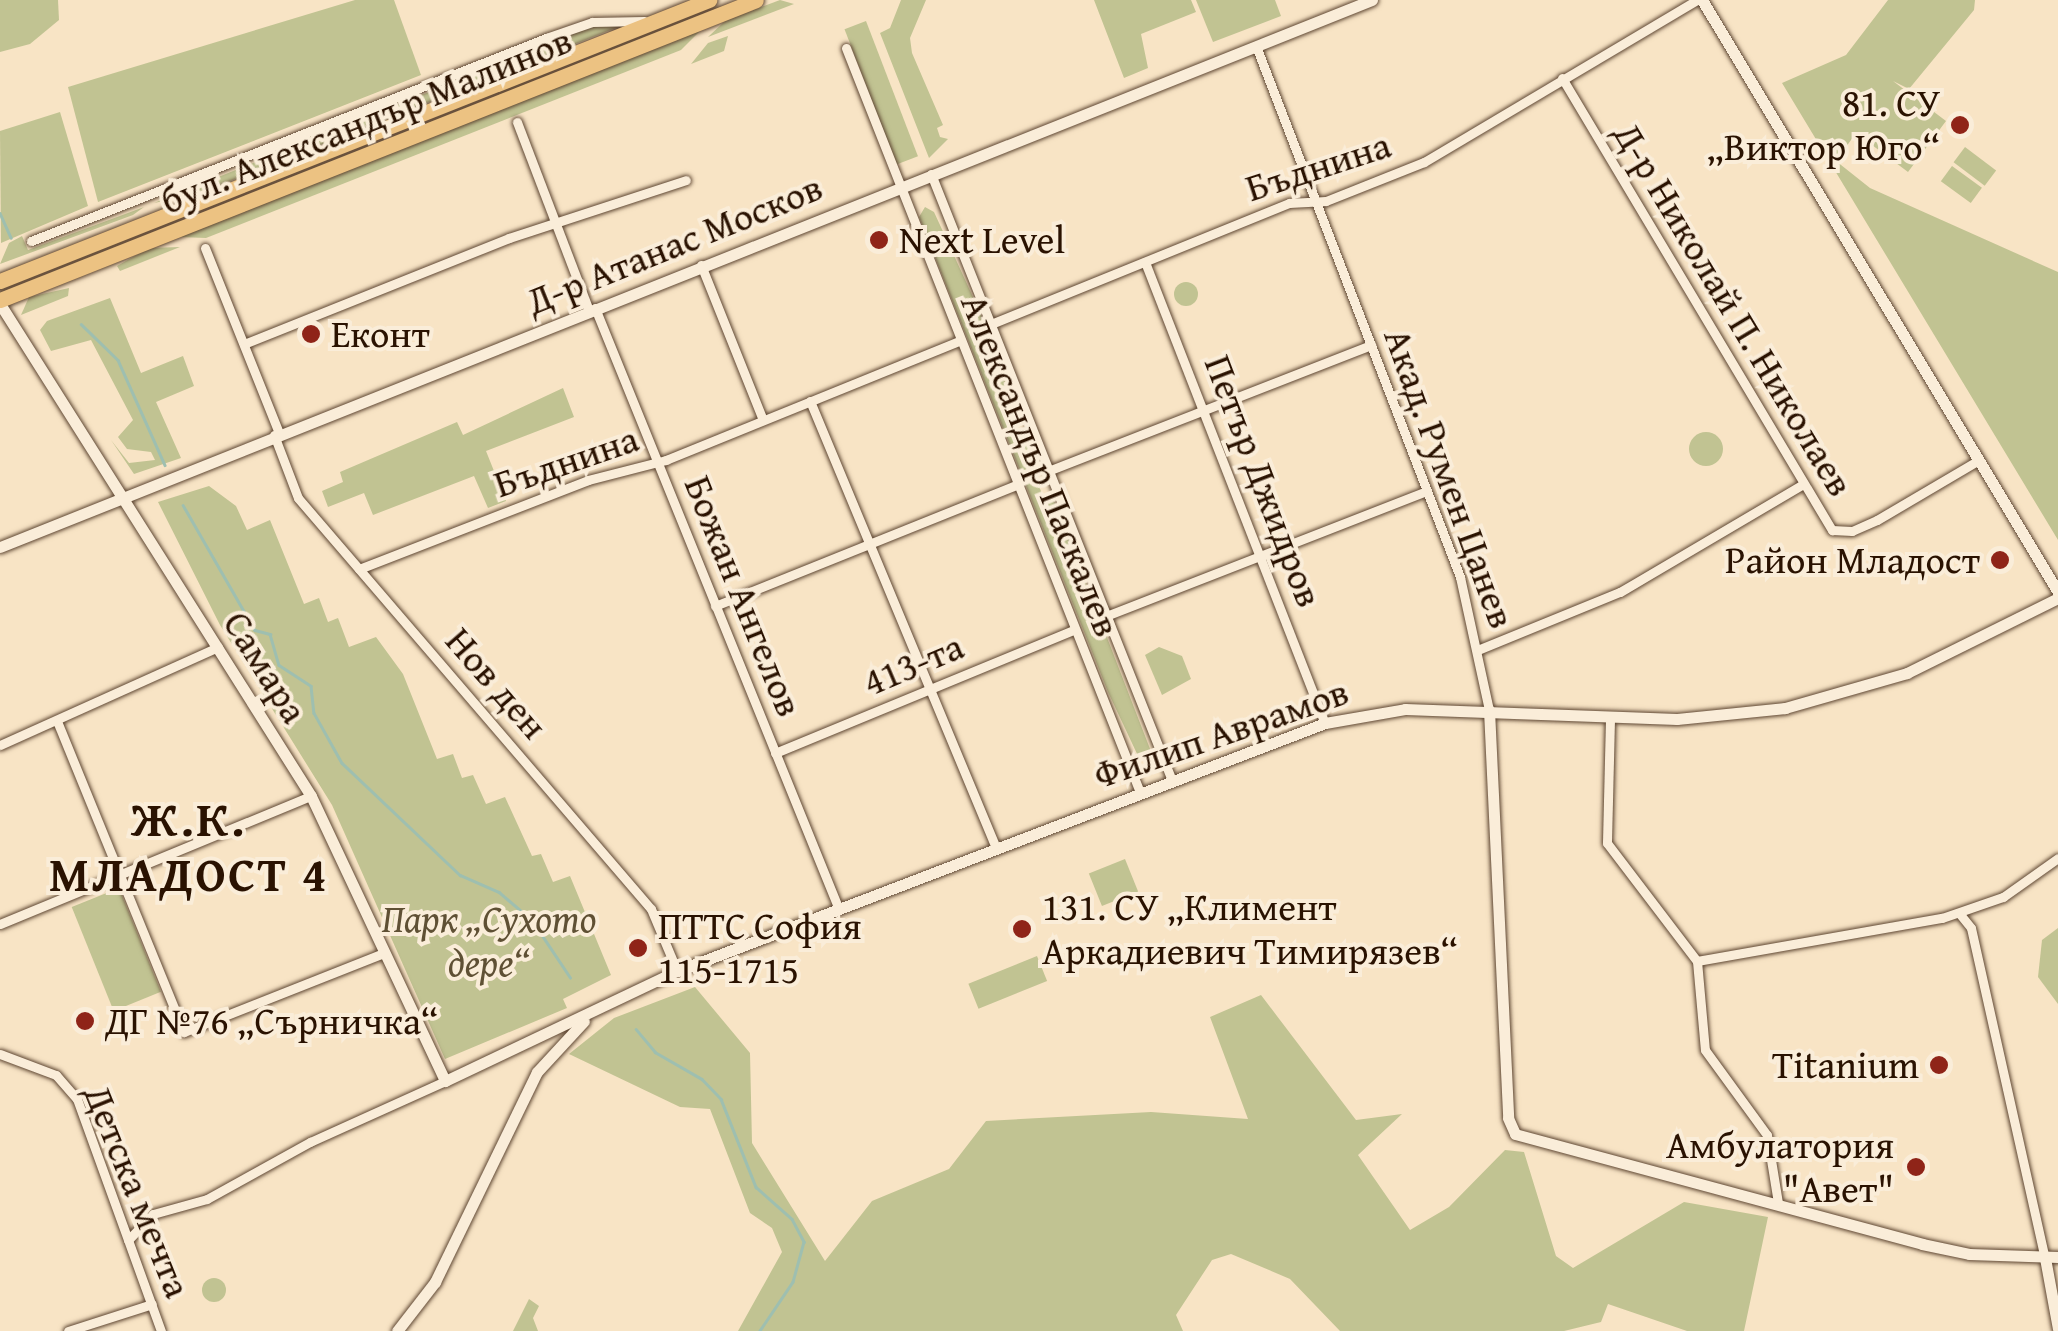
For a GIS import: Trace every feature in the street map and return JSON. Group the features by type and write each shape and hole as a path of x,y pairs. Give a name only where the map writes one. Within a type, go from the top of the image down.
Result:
{"main road":[{"name":"бул. Александър Малинов","path":"0,280 709,0"},
{"name":"бул. Александър Малинов","path":"0,302 756,0"}],"street":[{"name":"Д-р Атанас Москов","path":"0,547 1372,0"},
{"path":"1700,0 2058,595"},
{"name":"Бъднина","path":"991,324 1289,203 1316,202 1424,162 1700,0"},
{"path":"30,241 592,22 657,21"},
{"name":"Акад. Румен Цанев","path":"1256,46 1427,491 1480,649 1488,710 1511,1129 1520,1137 1778,1203"},
{"name":"Александър Паскалев","path":"846,48 1139,790"},
{"name":"Д-р Николай П. Николаев","path":"1562,78 1832,530 1852,531 1979,460"},
{"name":"Божан Ангелов","path":"517,122 556,226 838,908"},
{"name":"Александър Паскалев","path":"931,174 1171,778"},
{"path":"244,344 508,238 556,226 686,180"},
{"name":"Нов ден","path":"205,248 244,344 298,498 651,909 678,971"},
{"name":"Петър Джидров","path":"1146,262 1325,723"},
{"path":"701,265 763,420"},
{"name":"Самара","path":"0,302 311,796 445,1082"},
{"name":"Бъднина","path":"359,569 763,420 959,341"},
{"path":"1048,471 1371,345"},
{"path":"810,400 995,846"},
{"path":"716,606 1016,485"},
{"path":"1480,649 1620,592 1802,485"},
{"path":"1106,616 1427,491"},
{"name":"Филип Аврамов","path":"445,1082 520,1050 678,971 1139,790 1325,723 1404,709 1488,710 1610,719 1732,716 1848,692 1960,651 2058,595"},
{"name":"413-та","path":"776,753 1074,630"},
{"path":"0,745 57,721 66,711 218,647"},
{"path":"1610,719 1608,843 1697,961 1705,1050 1768,1135 1778,1203 1938,1247 2051,1257"},
{"path":"57,721 184,1032 384,953"},
{"path":"0,924 311,796"},
{"path":"1697,961 1960,913 2003,897 2058,858"},
{"path":"1960,913 1972,928 2051,1257 2058,1329"},
{"path":"397,1331 435,1282 536,1072 599,1009"},
{"path":"520,1050 538,1054 536,1072"},
{"name":"Детска мечта","path":"0,1054 56,1075 71,1090 161,1331"},
{"path":"128,1240 153,1214 207,1200 310,1142 445,1082"},
{"path":"68,1331 152,1304"}],"green space":[{"path":"0,0 58,0 59,20 30,44 0,52"},
{"path":"355,0 394,0 421,75 98,202 68,87"},
{"path":"780,0 794,4 708,37 725,21"},
{"path":"901,0 926,0 910,38 912,53 943,125 937,128 940,137 948,139 929,158 880,33 890,28"},
{"path":"1094,0 1191,0 1196,12 1141,34 1148,68 1124,78"},
{"path":"1196,0 1275,0 1281,16 1213,42"},
{"path":"1888,0 1975,0 1974,10 1909,89 1893,81 1946,121 1908,172 1856,133 1836,161 1870,188 2058,272 2058,540 1782,83 1846,55"},
{"path":"866,21 918,156 896,165 845,29"},
{"path":"595,25 623,25 200,193 154,203"},
{"path":"702,29 681,50 206,238 180,237"},
{"path":"728,36 724,51 691,64 708,43"},
{"path":"60,112 88,206 1,243 0,131"},
{"path":"1965,147 1996,170 1985,186 1954,162"},
{"path":"1952,166 1982,188 1971,203 1941,181"},
{"path":"144,207 133,215 0,264 9,243 22,236 28,250"},
{"path":"925,207 934,212 979,310 1015,401 1004,400 1022,443 1032,444 1034,449 1024,450 1031,465 1039,463 1033,472 1043,496 1052,496 1058,511 1050,515 1059,537 1067,534 1152,754 1139,758 1108,692 919,217"},
{"path":"180,247 120,271 117,266 149,248"},
{"path":"1186,282 1195,285 1195,303 1186,306 1177,303 1174,294 1177,285"},
{"path":"69,288 68,296 21,315 29,297"},
{"path":"110,298 141,373 183,356 194,386 156,402 181,458 134,474 111,440 129,463 155,460 151,452 127,449 118,437 133,420 91,340 51,351 40,330 47,321"},
{"path":"563,388 574,417 486,451 506,501 488,508 474,476 373,515 364,493 328,507 322,491 343,482 340,472 457,422 463,435"},
{"path":"1706,432 1718,437 1723,449 1718,461 1706,466 1694,461 1689,449 1694,437"},
{"name":"Парк „Сухото дере“","path":"209,486 236,506 247,530 270,520 304,604 319,598 328,622 338,618 349,647 376,637 403,674 437,759 453,754 462,778 473,775 486,804 505,797 532,856 541,854 553,882 570,876 611,975 563,999 567,1008 445,1059 332,805 220,625 158,502"},
{"path":"1159,647 1182,656 1191,679 1162,695 1145,655"},
{"path":"1125,859 1138,891 1102,906 1089,874"},
{"path":"119,888 161,992 114,1011 72,907"},
{"path":"2058,928 2058,1004 2038,977 2042,940"},
{"path":"1037,956 1047,981 979,1009 968,984"},
{"path":"695,987 750,1053 752,1143 825,1261 872,1201 949,1169 986,1121 1151,1112 1248,1119 1210,1017 1261,995 1356,1120 1402,1114 1358,1155 1410,1230 1449,1207 1505,1150 1524,1152 1556,1256 1573,1268 1684,1202 1768,1217 1744,1331 1687,1331 1608,1304 1601,1322 1564,1331 1340,1331 1290,1279 1231,1254 1212,1260 1176,1315 1183,1331 738,1331 782,1252 772,1228 750,1213 710,1109 680,1107 569,1054 614,1018"},
{"path":"214,1278 226,1290 214,1302 202,1290"},
{"path":"529,1299 539,1306 533,1318 538,1331 513,1331"}],"waterway":[{"path":"0,213 11,238"},
{"path":"81,324 118,360 165,465"},
{"path":"183,505 255,630 270,634 279,665 311,686 314,713 342,763 460,875 499,892 532,920 570,977"},
{"path":"636,1029 655,1052 702,1079 721,1099 756,1187 792,1219 804,1242 793,1282 760,1331"}],"place":[{"name":"81. СУ „Виктор Юго“","path":"1960,125"},
{"name":"Next Level","path":"879,240"},
{"name":"Еконт","path":"311,334"},
{"name":"Район Младост","path":"2000,560"},
{"name":"131. СУ „Климент Аркадиевич Тимирязев“","path":"1022,929"},
{"name":"ПТТС София 115-1715","path":"638,948"},
{"name":"ДГ №76 „Сърничка“","path":"85,1021"},
{"name":"Titanium","path":"1939,1065"},
{"name":"Амбулатория \"Авет\"","path":"1916,1167"}],"district":[{"name":"Ж.К. МЛАДОСТ 4","path":"189,846"}]}
